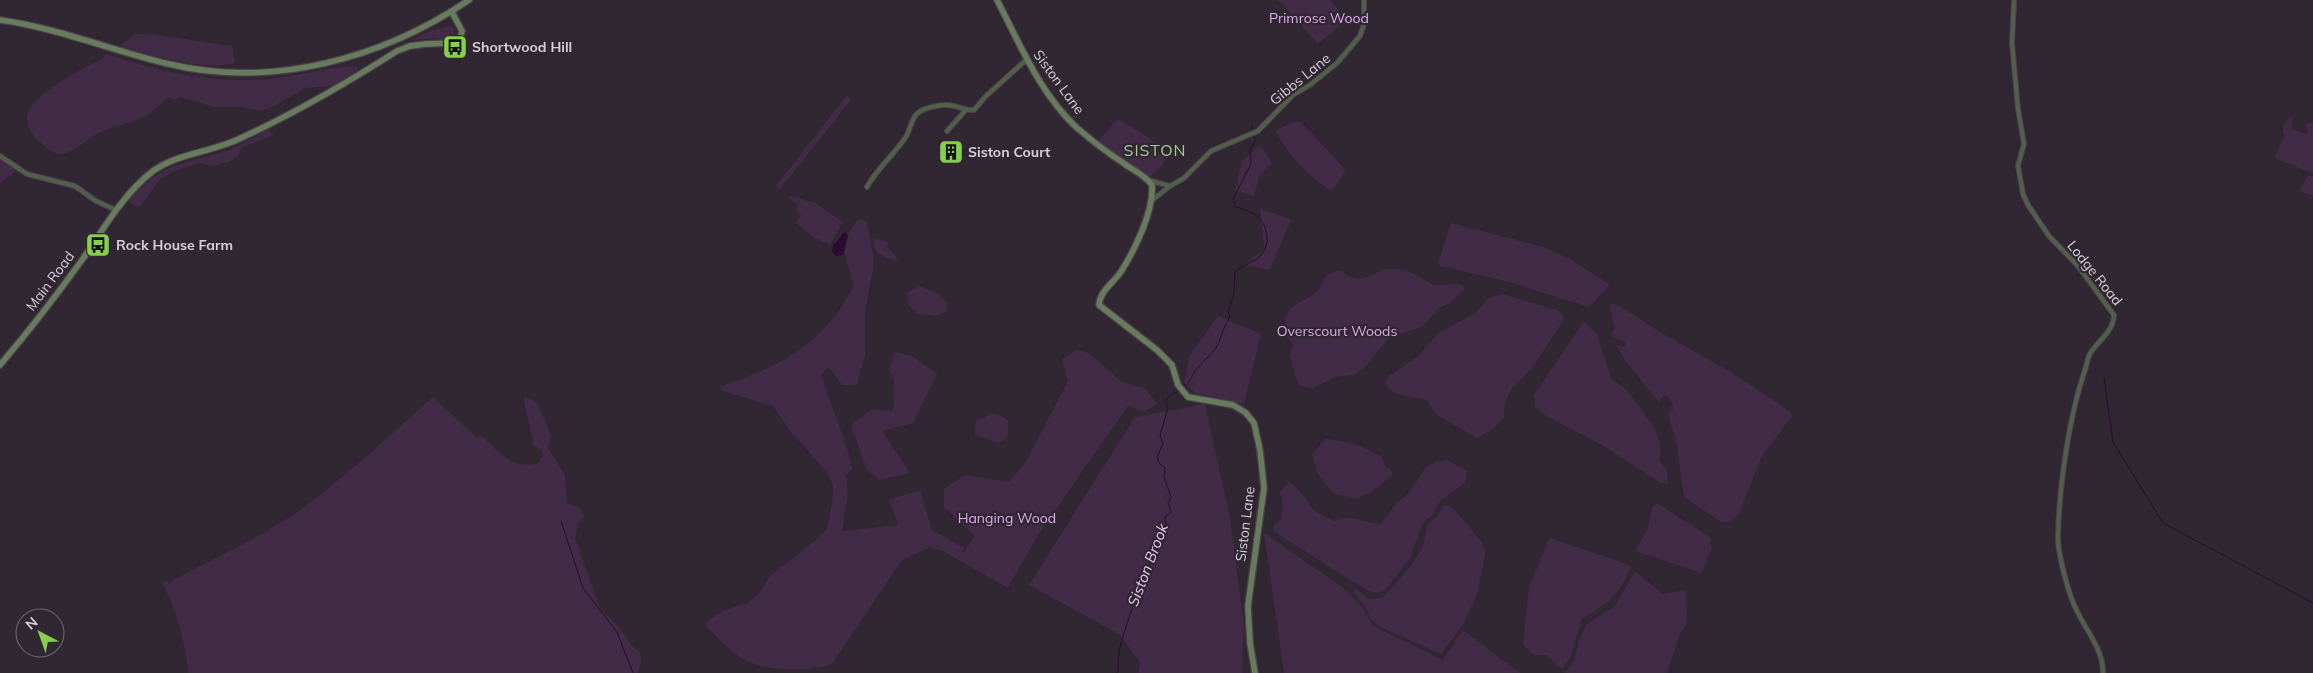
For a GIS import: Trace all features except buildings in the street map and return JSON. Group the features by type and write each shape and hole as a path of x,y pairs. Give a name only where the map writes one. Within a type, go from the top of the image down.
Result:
{"main road":[{"path":"0,20 42,29 170,65 210,70 260,72 302,68 348,58 389,45 452,12 469,0"},
{"name":"Siston Lane","path":"997,0 1026,60 1076,127 1115,158 1148,180 1152,186 1151,201 1130,257 1118,275 1104,290 1099,298 1099,305 1157,350 1172,366 1182,390 1194,399 1212,400 1241,409 1250,417 1257,434 1264,488 1248,606 1250,643 1255,673"},
{"path":"116,210 135,187 153,171 167,162 210,151 240,139 316,100 397,51 410,46 426,44 454,44 462,36 462,31 452,12"},
{"name":"Main Road","path":"0,365 65,283 116,210"}],"street":[{"name":"Gibbs Lane","path":"1151,201 1184,178 1210,151 1258,131 1293,96 1337,63 1360,36 1364,24 1364,0"},
{"name":"Lodge Road","path":"2014,0 2012,43 2015,84 2024,144 2018,166 2023,194 2028,205 2049,236 2078,266 2114,315 2114,324 2090,353 2080,382 2060,492 2058,541 2071,597 2076,610 2096,642 2103,664 2103,673"},
{"path":"867,187 880,166 907,134 912,119 918,112 944,105 974,110 986,96 1026,60"},
{"path":"947,131 965,110"},
{"path":"0,156 26,174 75,186 116,210"},
{"path":"1148,180 1170,186"}],"green space":[{"name":"Primrose Wood","path":"1276,0 1330,0 1346,20 1318,44 1282,3"},
{"path":"452,26 455,32 454,37 448,41 435,38 409,41 432,30"},
{"path":"136,34 151,34 232,46 235,63 223,65 193,64 119,46"},
{"path":"106,54 166,71 228,80 269,79 352,66 357,67 358,71 334,86 306,88 270,108 259,111 241,107 213,107 181,97 174,100 169,97 142,118 99,133 77,148 64,154 53,152 37,139 30,130 27,116 30,108 60,82 104,58"},
{"path":"847,95 851,100 780,189 776,186"},
{"path":"2290,117 2293,119 2291,128 2306,134 2308,129 2305,126 2306,123 2313,122 2313,173 2274,158 2285,135 2283,134 2283,127"},
{"path":"1118,119 1157,143 1155,149 1166,156 1163,164 1150,177 1123,161 1098,141"},
{"path":"1293,122 1301,122 1346,170 1332,191 1300,165 1275,131"},
{"path":"269,129 274,135 241,148 239,155 229,162 213,166 201,163 180,169 161,178 139,208 129,201 152,178 163,171 233,148"},
{"path":"1260,145 1272,163 1259,176 1254,196 1235,191 1242,161"},
{"path":"0,159 16,171 0,184"},
{"path":"2308,176 2313,176 2313,196 2299,191"},
{"path":"791,196 815,203 843,222 830,245 815,238 796,223 801,215 796,210 798,205 788,197"},
{"path":"1260,208 1291,220 1270,270 1245,265 1264,249"},
{"name":"Hanging Wood","path":"861,219 867,221 874,263 865,312 865,355 857,385 842,385 829,367 821,375 848,451 852,469 846,475 848,494 842,531 899,525 888,500 920,490 932,530 964,548 963,553 975,536 944,507 944,489 965,475 1009,482 1025,463 1068,381 1062,359 1076,350 1089,353 1122,382 1145,388 1157,404 1144,412 1128,406 1038,535 1008,588 941,550 928,548 902,560 832,664 798,670 771,668 746,661 725,645 706,626 709,620 723,611 747,603 760,592 770,576 827,529 832,504 833,485 827,472 791,432 773,406 723,391 719,387 762,371 781,361 798,351 828,324 854,286 845,250 851,228"},
{"path":"1451,223 1543,247 1570,259 1609,284 1608,287 1589,307 1509,282 1441,266 1438,264"},
{"path":"873,239 885,240 889,244 887,246 898,259 895,261 879,253 873,244"},
{"name":"Overscourt Woods","path":"1386,269 1399,269 1410,272 1434,285 1459,284 1464,287 1463,291 1450,303 1439,308 1422,327 1389,338 1366,366 1354,375 1335,377 1313,388 1300,386 1289,355 1293,344 1284,334 1289,310 1318,291 1326,277 1339,270 1358,279"},
{"path":"918,286 936,292 947,303 946,312 935,316 917,314 908,305 907,293"},
{"path":"1502,294 1557,310 1564,319 1537,361 1522,379 1513,386 1504,405 1504,418 1493,429 1477,438 1437,415 1427,400 1397,394 1388,387 1385,382 1389,376 1416,358 1440,332 1474,314 1489,298"},
{"path":"1609,305 1620,306 1663,334 1726,369 1791,412 1792,416 1761,458 1739,513 1731,521 1721,522 1684,497 1676,441 1668,414 1673,409 1672,403 1663,396 1659,402 1626,362 1616,345 1624,347 1626,344 1622,340 1613,337 1612,333 1615,329"},
{"path":"1218,316 1261,334 1244,404 1195,393 1184,382 1190,355"},
{"path":"1584,321 1597,335 1611,378 1627,390 1655,429 1661,448 1660,461 1667,471 1668,484 1661,483 1602,445 1546,416 1535,406 1534,395"},
{"path":"895,352 912,356 937,374 913,423 882,431 910,473 879,480 867,470 851,425 872,409 892,411 894,380 889,369"},
{"path":"523,396 539,405 551,437 548,448 565,475 567,503 580,508 585,516 578,524 575,538 600,609 616,623 632,646 640,652 641,664 638,673 188,673 180,626 162,583 166,580 171,585 170,582 290,517 354,467 433,397 477,438 482,436 507,458 521,464 539,463 543,455 541,449 534,446"},
{"path":"1205,404 1230,518 1244,626 1242,673 1138,673 1140,662 1119,634 1029,585 1135,417"},
{"path":"991,414 1000,415 1008,420 1006,439 998,443 975,435 976,421"},
{"path":"1326,439 1348,442 1375,453 1382,457 1386,467 1391,469 1393,474 1377,488 1357,499 1333,493 1318,474 1312,454"},
{"path":"1447,460 1467,471 1465,483 1440,501 1434,513 1422,524 1410,559 1384,591 1378,593 1368,591 1273,531 1274,524 1281,520 1283,503 1279,493 1289,482 1293,484 1313,509 1328,519 1334,521 1346,518 1381,524 1394,506 1410,492 1424,469 1435,462"},
{"path":"1657,503 1711,538 1710,543 1712,547 1702,573 1635,551 1648,528 1652,508"},
{"path":"1445,504 1451,506 1481,541 1486,551 1477,594 1464,623 1441,654 1378,626 1369,616 1354,592 1355,588 1369,599 1383,598 1409,568 1422,549 1428,524 1436,518"},
{"path":"1264,533 1341,586 1362,607 1373,626 1443,660 1463,630 1520,673 1284,673"},
{"path":"1549,538 1627,564 1631,568 1610,601 1582,619 1570,658 1563,668 1560,668 1547,655 1534,655 1523,645 1529,588"},
{"path":"1635,571 1663,594 1686,590 1687,623 1680,634 1667,673 1565,673 1574,661 1579,640 1586,625 1615,606"}],"shaded area":[{"path":"844,232 848,235 843,255 836,256 832,252 833,246"}],"waterway":[{"name":"Siston Brook","path":"1184,387 1190,381 1197,368 1216,348 1230,317 1228,311 1234,294 1235,272 1258,258 1266,247 1266,234 1262,222 1255,214 1236,207 1233,199 1251,164 1250,149 1255,141 1255,137"},
{"path":"2104,378 2113,442 2163,523 2313,603"},
{"name":"Siston Brook","path":"1117,673 1119,650 1127,622 1156,549 1157,536 1166,526 1165,517 1171,512 1168,503 1171,497 1164,477 1165,468 1159,463 1157,457 1163,444 1160,435 1168,408 1166,401 1170,395 1179,391"},
{"path":"561,521 583,588 617,632 633,673"}],"place":[{"name":"Shortwood Hill","path":"455,47"},
{"name":"Siston Court","path":"951,152"},
{"name":"Rock House Farm","path":"98,245"}],"district":[{"name":"SISTON","path":"1155,150"}]}
